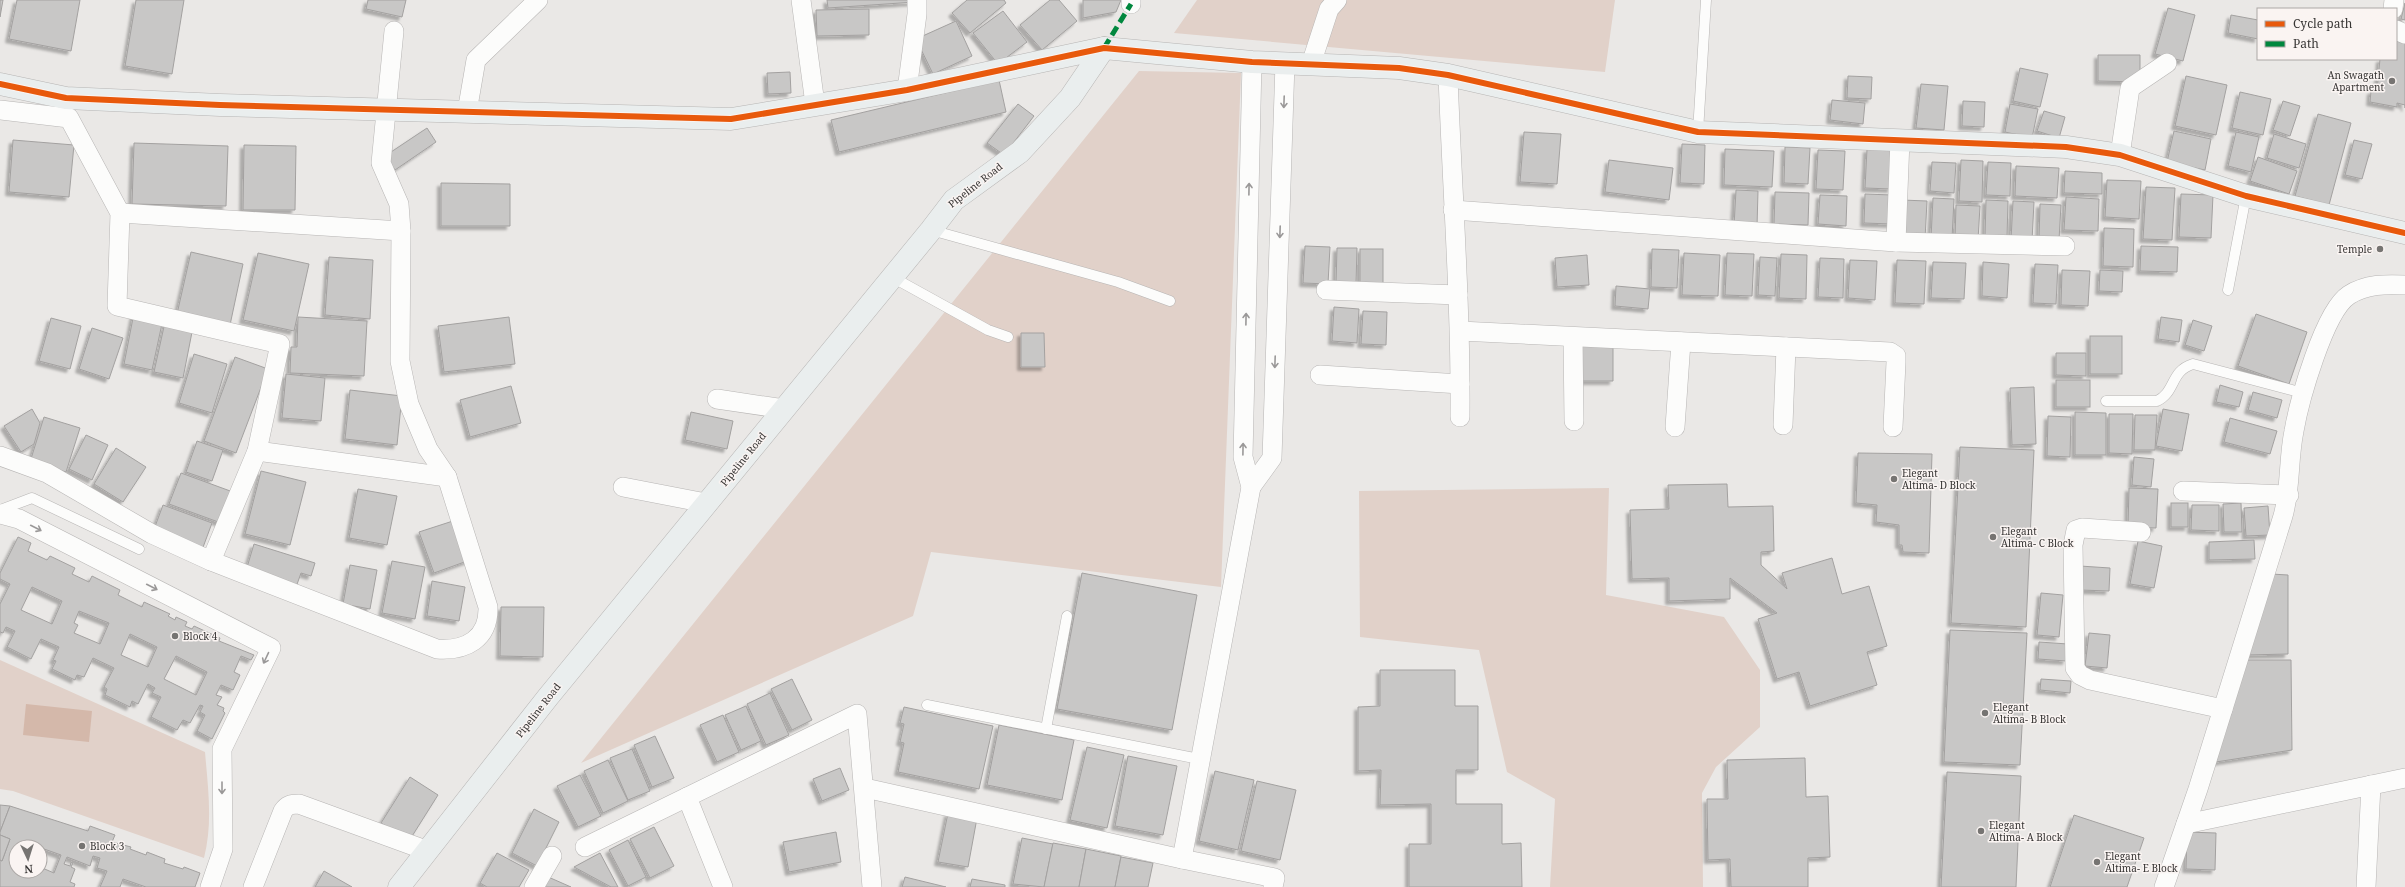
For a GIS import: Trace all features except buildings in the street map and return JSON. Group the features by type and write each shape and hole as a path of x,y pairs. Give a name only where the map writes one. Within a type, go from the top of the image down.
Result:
{"street":[{"path":"468,112 476,60 538,0"},
{"path":"801,0 814,104"},
{"path":"907,90 917,14 917,0"},
{"path":"1311,64 1330,9 1337,0"},
{"path":"0,456 47,473 152,534 211,561 437,649 453,650 466,646 486,628 488,607 447,477 428,449 409,404 400,360 402,231 399,204 381,163 394,31"},
{"path":"0,84 66,98 387,110 731,119 814,104 907,90 1104,48 1252,62 1399,68 1448,76 1698,132 2066,147 2120,154 2246,196 2405,233"},
{"name":"Pipeline Road","path":"399,887 548,697 954,200 1020,152 1070,98 1104,48"},
{"path":"1251,487 1243,457 1252,62"},
{"path":"1182,859 1199,759 1251,487 1272,458 1285,63"},
{"path":"2120,154 2130,88 2167,63"},
{"path":"1448,76 1453,210 1460,331 1460,417"},
{"path":"0,110 69,118 120,213 117,306 280,344 256,451 211,561"},
{"path":"1896,242 1900,140"},
{"path":"1453,210 1896,242 2065,246"},
{"path":"120,213 402,231"},
{"path":"2164,887 2223,709 2289,495 2293,433 2303,393 2326,330 2339,305 2347,296 2361,288 2405,285"},
{"path":"1326,290 1458,295"},
{"path":"1460,331 1890,352 1896,356 1893,427"},
{"path":"1573,337 1574,421"},
{"path":"1675,427 1681,342"},
{"path":"1783,425 1786,347"},
{"path":"1320,375 1460,384"},
{"path":"717,399 784,409"},
{"path":"256,451 447,477"},
{"path":"623,487 706,503"},
{"path":"2183,491 2289,495"},
{"path":"0,514 19,519 271,648 222,749 223,849 210,887"},
{"path":"2141,532 2082,528 2076,530 2073,545 2075,668 2080,676 2090,680 2223,709"},
{"path":"585,847 857,714 865,788 872,887"},
{"path":"2186,824 2405,778"},
{"path":"2366,887 2371,785"},
{"path":"865,788 1182,859 1275,878 1273,887"},
{"path":"686,797 723,887"},
{"path":"253,887 283,811 286,806 292,804 299,804 428,851"},
{"path":"534,887 552,856"}],"lane":[{"path":"1698,132 1706,0"},
{"path":"2228,290 2246,196"},
{"path":"931,230 1118,282 1170,301"},
{"path":"892,277 988,330 1008,337"},
{"path":"2106,401 2157,401 2165,397 2178,372 2193,364 2303,393"},
{"path":"0,510 32,498 139,549"},
{"path":"1046,729 1067,616"},
{"path":"927,705 1199,759"}],"shaded area":[{"path":"1197,0 1615,0 1605,72 1174,33"},
{"path":"1139,71 1241,73 1221,587 931,552 913,616 581,763"},
{"path":"1609,488 1606,595 1724,617 1760,670 1760,727 1716,767 1702,793 1703,887 1550,887 1555,799 1507,772 1479,650 1360,637 1359,491"},
{"path":"0,660 205,752 209,819 207,845 204,858 13,791 0,789"},
{"path":"26,704 92,711 89,742 23,735"}],"marked path":[{"path":"1104,48 1131,4"}],"cycle path":[{"path":"0,84 66,98 220,105 731,119 907,90 1104,48 1252,62 1399,68 1448,75 1698,132 2066,147 2120,155 2246,196 2405,233"}],"place":[{"name":"An Swagath Apartment","path":"2392,81"},
{"name":"Temple","path":"2380,249"},
{"name":"Elegant Altima- D Block","path":"1894,479"},
{"name":"Elegant Altima- C Block","path":"1993,537"},
{"name":"Block 4","path":"175,636"},
{"name":"Elegant Altima- B Block","path":"1985,713"},
{"name":"Elegant Altima- A Block","path":"1981,831"},
{"name":"Block 3","path":"82,846"},
{"name":"Elegant Altima- E Block","path":"2097,862"}]}
